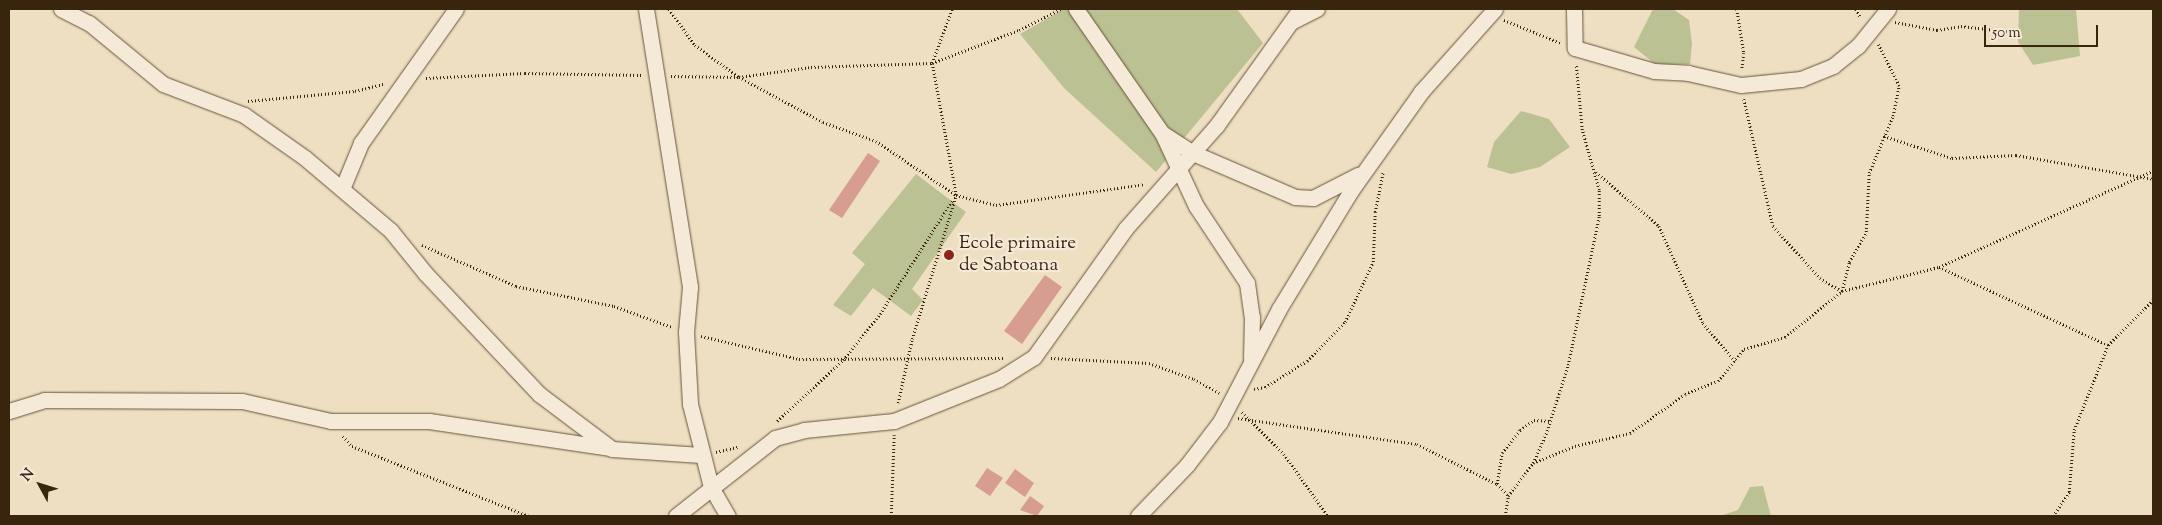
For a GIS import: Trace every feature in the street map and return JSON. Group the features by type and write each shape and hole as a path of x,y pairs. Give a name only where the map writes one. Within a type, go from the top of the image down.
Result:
{"street":[{"path":"61,9 89,23 164,84 244,115 342,189 391,231 539,394 612,449"},
{"path":"342,189 361,144 456,9"},
{"path":"1076,9 1162,133 1180,167 1196,206 1247,282 1252,317 1250,364"},
{"path":"676,516 775,438 804,430 894,421 999,379 1034,358 1126,228 1217,126 1296,15 1317,9"},
{"path":"1574,9 1575,48 1654,71 1688,73 1741,85 1801,79 1834,66 1848,56 1884,14"},
{"path":"1138,516 1187,465 1220,422 1279,309 1364,171 1421,92 1493,11"},
{"path":"649,12 690,287 686,332 690,404 701,455 711,487 728,516"},
{"path":"1162,133 1193,153 1295,197 1313,198 1331,192 1364,171"},
{"path":"9,411 44,400 242,401 332,421 429,421 612,449 701,455"}],"path":[{"path":"670,9 695,44 739,77 824,122 876,141 956,195 996,205 1085,195 1170,180"},
{"path":"891,516 894,421 907,361 956,195 932,63 952,9"},
{"path":"1737,9 1744,52 1741,85 1773,226 1820,278 1842,291"},
{"path":"1842,291 1849,262 1866,232 1869,173 1884,136 1899,86 1870,30 1856,9"},
{"path":"1493,11 1575,48 1582,130 1595,171 1599,216 1568,365 1551,421 1533,463 1508,496 1505,516"},
{"path":"1884,14 1937,30 1961,26 2013,32"},
{"path":"1884,136 1952,158 2016,155 2153,179"},
{"path":"1235,396 1265,388 1306,361 1345,322 1373,262 1375,212 1385,166"},
{"path":"1595,171 1659,226 1703,323 1736,361"},
{"path":"1533,463 1575,446 1630,433 1685,394 1718,381 1736,361 1744,348 1785,337 1842,291 1940,267 2153,171"},
{"path":"772,425 794,408 843,360 880,314 956,195"},
{"path":"417,243 516,286 614,306 686,332 799,359 907,361 1004,358"},
{"path":"1940,267 2108,345"},
{"path":"2053,516 2068,492 2074,430 2108,345 2153,300"},
{"path":"1034,358 1149,363 1235,396 1247,416 1295,467 1328,516"},
{"path":"1220,422 1247,416 1294,429 1417,444 1497,484 1508,496"},
{"path":"1497,484 1502,453 1520,430 1534,420 1551,421"},
{"path":"332,421 352,446 529,516"}],"green space":[{"path":"1064,9 1237,9 1263,43 1156,172 1064,88 1020,34"},
{"path":"1653,9 1673,9 1689,20 1692,44 1690,64 1656,65 1634,47"},
{"path":"2019,9 2076,9 2080,56 2033,65 2018,42"},
{"path":"1521,111 1549,119 1570,147 1540,167 1511,174 1487,167 1494,142"},
{"path":"916,174 966,212 912,289 923,300 911,316 873,288 851,316 833,305 865,264 852,253"},
{"path":"1763,486 1771,516 1720,516 1738,510 1750,487"}],"building":[{"path":"868,153 880,161 842,218 829,210"},
{"path":"1045,275 1062,287 1022,344 1004,331"},
{"path":"987,468 1003,478 990,496 975,486"},
{"path":"1015,469 1034,483 1025,497 1005,483"},
{"path":"1030,496 1044,506 1037,516 1020,510"}],"place":[{"name":"Ecole primaire de Sabtoana","path":"949,255"}]}
